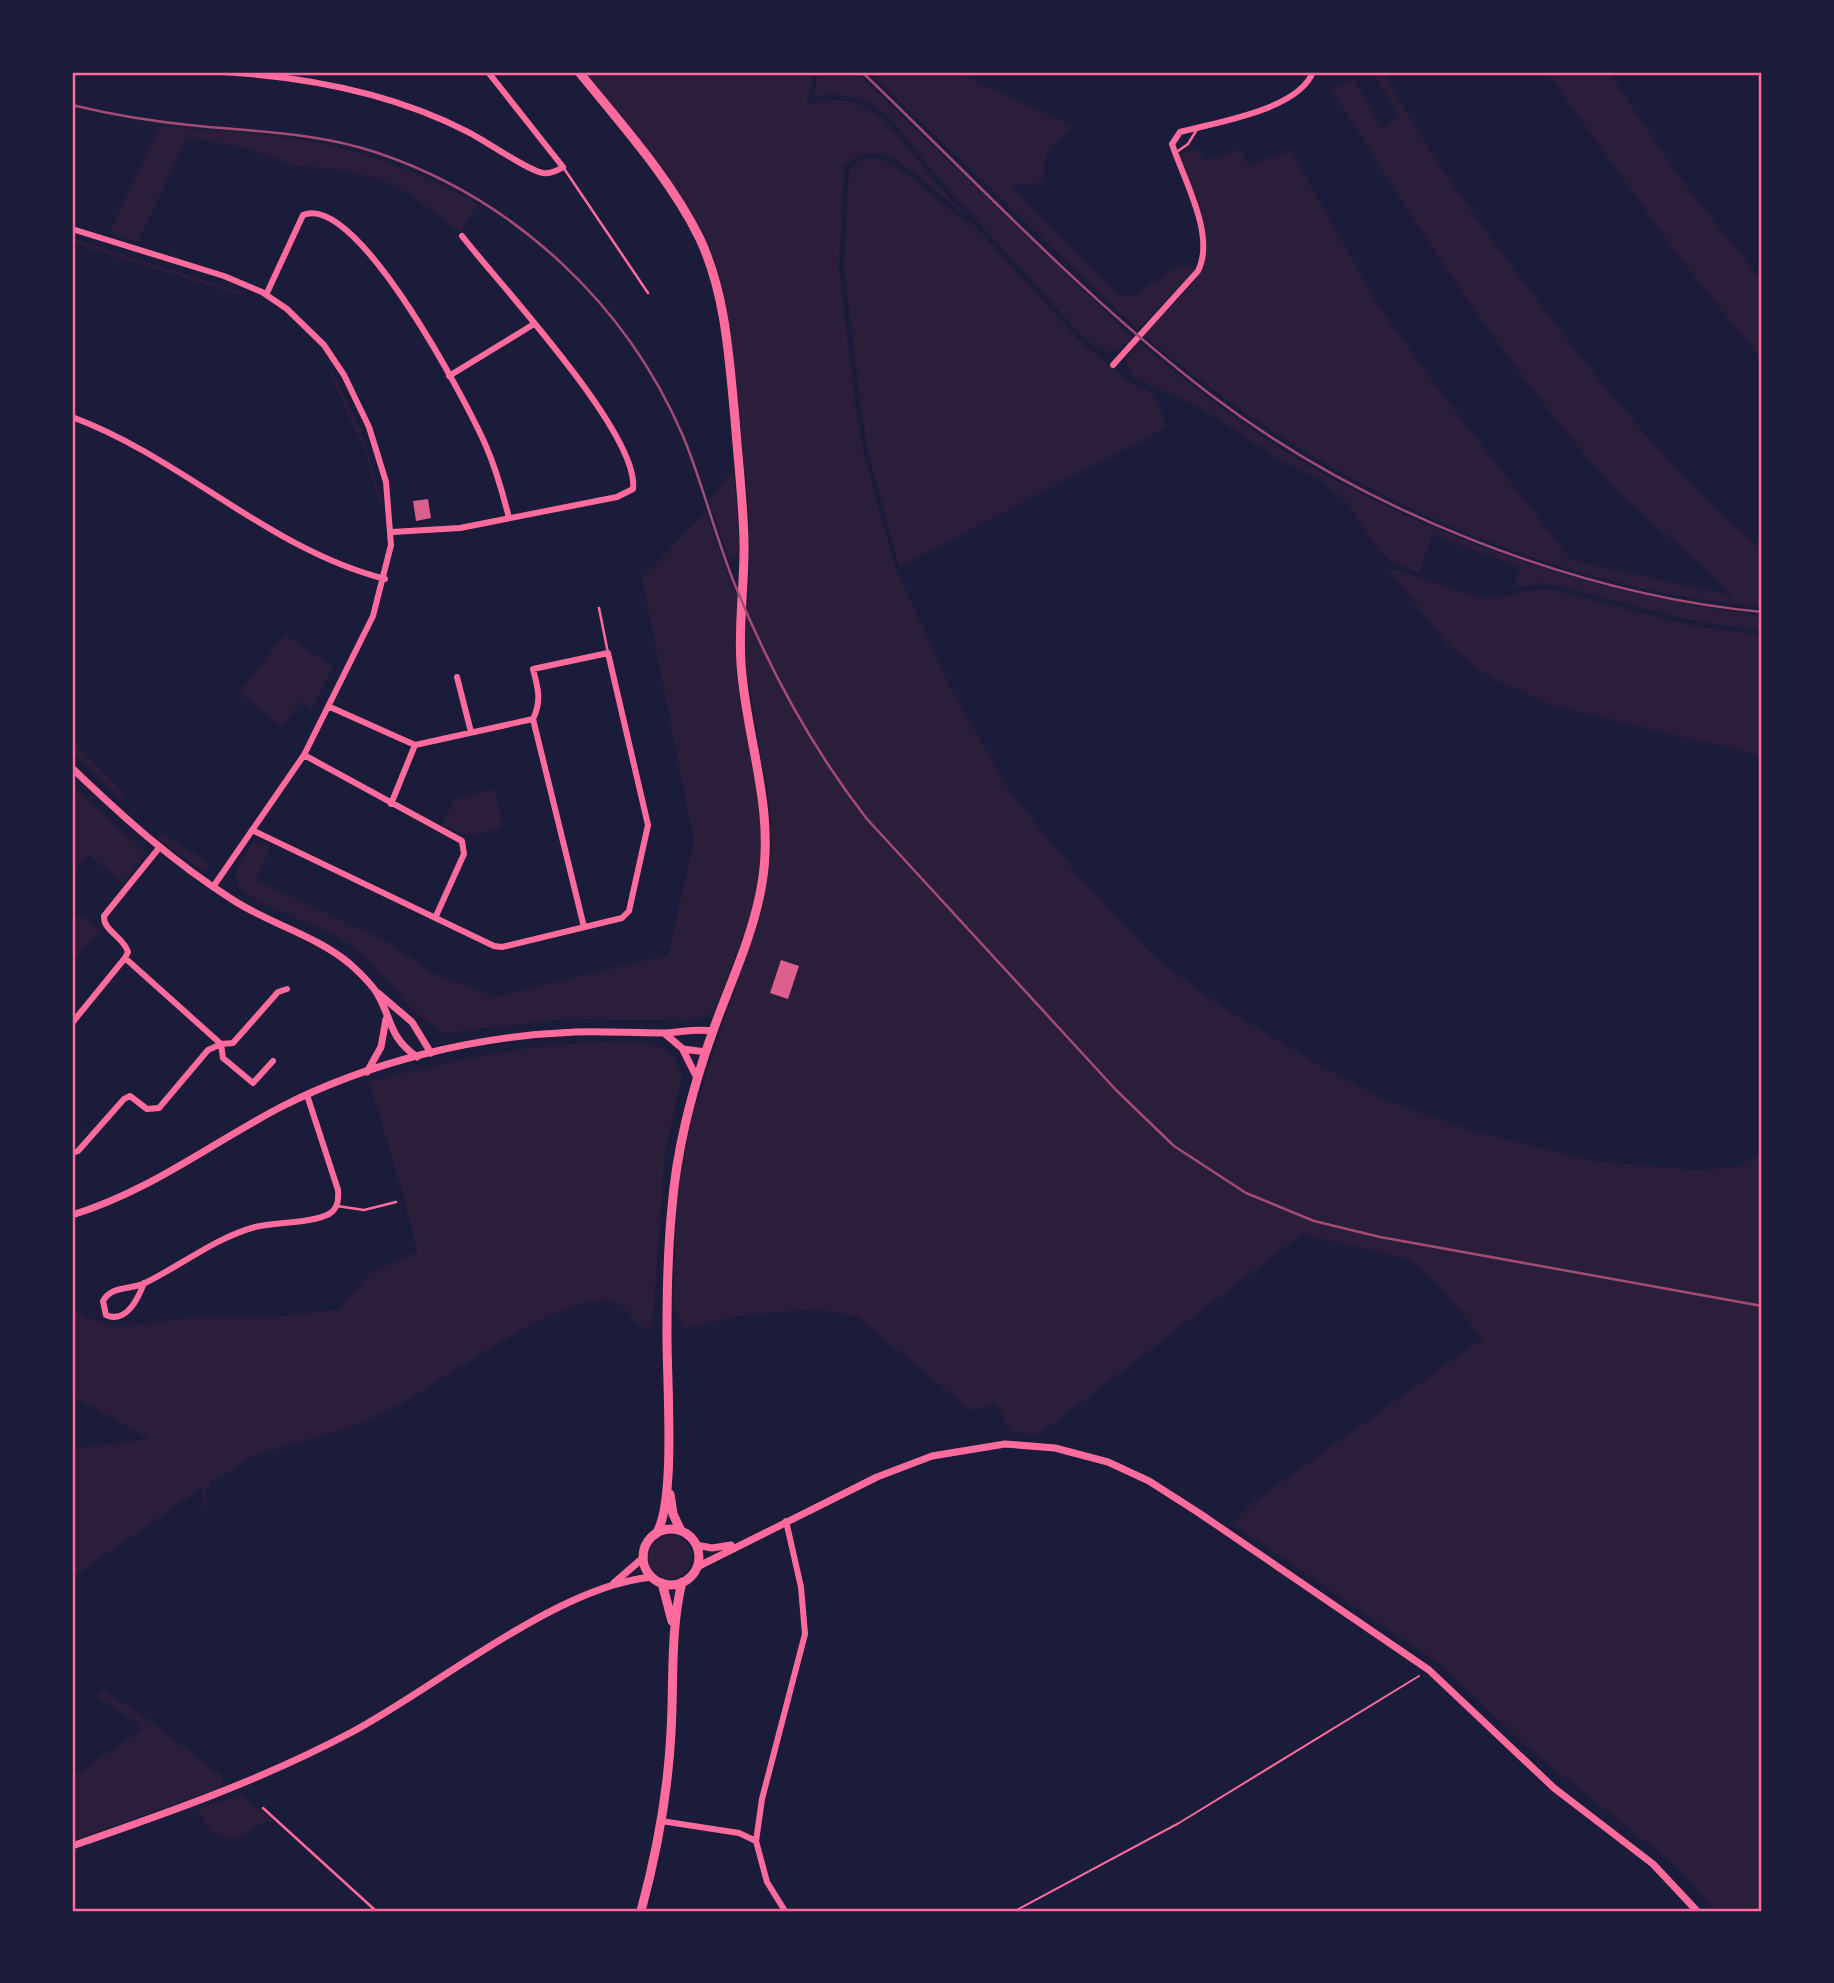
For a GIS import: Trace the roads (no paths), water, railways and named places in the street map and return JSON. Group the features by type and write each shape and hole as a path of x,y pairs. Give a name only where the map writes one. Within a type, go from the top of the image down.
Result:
{"main road":[{"path":"579,72 684,211 705,251 722,311 744,537 740,631 742,682 761,780 767,831 758,906 697,1079 677,1160 671,1207 667,1327 668,1474 664,1514 656,1534"},
{"path":"641,1911 662,1821 671,1730 673,1626 682,1582 697,1567 696,1545 681,1531 673,1514 668,1474"},
{"path":"681,1531 664,1530 656,1534 648,1541 643,1557 652,1577 662,1583 682,1582"},
{"path":"662,1583 673,1626"}],"street":[{"path":"223,72 282,75 373,95 418,109 468,132 537,171 551,173 563,167 488,72"},
{"path":"1113,365 1198,271 1205,254 1202,227 1172,141 1177,134 1279,103 1306,86 1313,72"},
{"path":"266,295 303,215 316,214 347,231 390,277 449,376 486,445 509,518"},
{"path":"72,229 224,276 266,295 315,335 344,375 363,413 382,465 392,532 385,579 373,615 330,707 304,755 213,887"},
{"path":"392,532 460,527 618,497 629,493 634,485 620,447 594,400 462,236"},
{"path":"449,376 534,324"},
{"path":"72,417 138,447 301,548 338,565 385,579"},
{"path":"252,830 502,947 584,927 626,915 648,837 648,825 608,653 533,669 540,695 539,707 533,719 584,927"},
{"path":"457,677 471,732"},
{"path":"330,707 415,745 533,719"},
{"path":"391,804 415,745"},
{"path":"304,755 456,838 464,846 464,854 436,916"},
{"path":"72,768 159,848 213,887 249,910 337,954 412,1022 431,1053"},
{"path":"72,1023 128,952 126,945 106,926 104,916 159,848"},
{"path":"125,958 221,1044 223,1058 253,1083 273,1061"},
{"path":"72,1153 78,1152 124,1099 130,1096 147,1109 159,1108 208,1050 221,1044 233,1043 278,992 287,989"},
{"path":"377,993 386,1019 398,1041 417,1057"},
{"path":"367,1072 381,1047 386,1019"},
{"path":"72,1215 142,1189 259,1119 307,1095 367,1072 417,1057 474,1044 572,1032 664,1033 695,1028 713,1031"},
{"path":"664,1033 683,1049 697,1079"},
{"path":"683,1049 706,1052"},
{"path":"144,1283 138,1297 124,1315 116,1318 106,1315 102,1306 106,1295 144,1283 239,1232 323,1216 337,1206 338,1191 307,1095"},
{"path":"697,1567 742,1542 903,1466 957,1450 1005,1444 1080,1453 1149,1480 1429,1670 1536,1773 1653,1864 1697,1911"},
{"path":"785,1911 767,1882 757,1841 762,1799 805,1634 801,1587 786,1521"},
{"path":"696,1545 712,1548 742,1542"},
{"path":"610,1586 643,1557"},
{"path":"72,1846 239,1786 294,1761 386,1713 547,1615 610,1586 652,1577"},
{"path":"662,1821 739,1833 757,1841"}],"lane":[{"path":"1174,151 1188,144 1198,127"},
{"path":"563,167 648,292"},
{"path":"599,608 608,653"},
{"path":"337,1206 364,1210 396,1202"},
{"path":"263,1808 376,1911"}],"railway":[{"path":"862,72 1119,319 1211,395 1270,437 1334,475 1402,509 1472,540 1544,566 1617,587 1690,602 1762,612"},
{"path":"72,105 167,122 312,137 378,153 428,173 475,198 519,228 560,262 597,300 630,342 659,388 683,436 728,566 762,647 793,706 847,792 867,819 1116,1090 1174,1146 1246,1193 1314,1221 1380,1237 1762,1306"}]}
